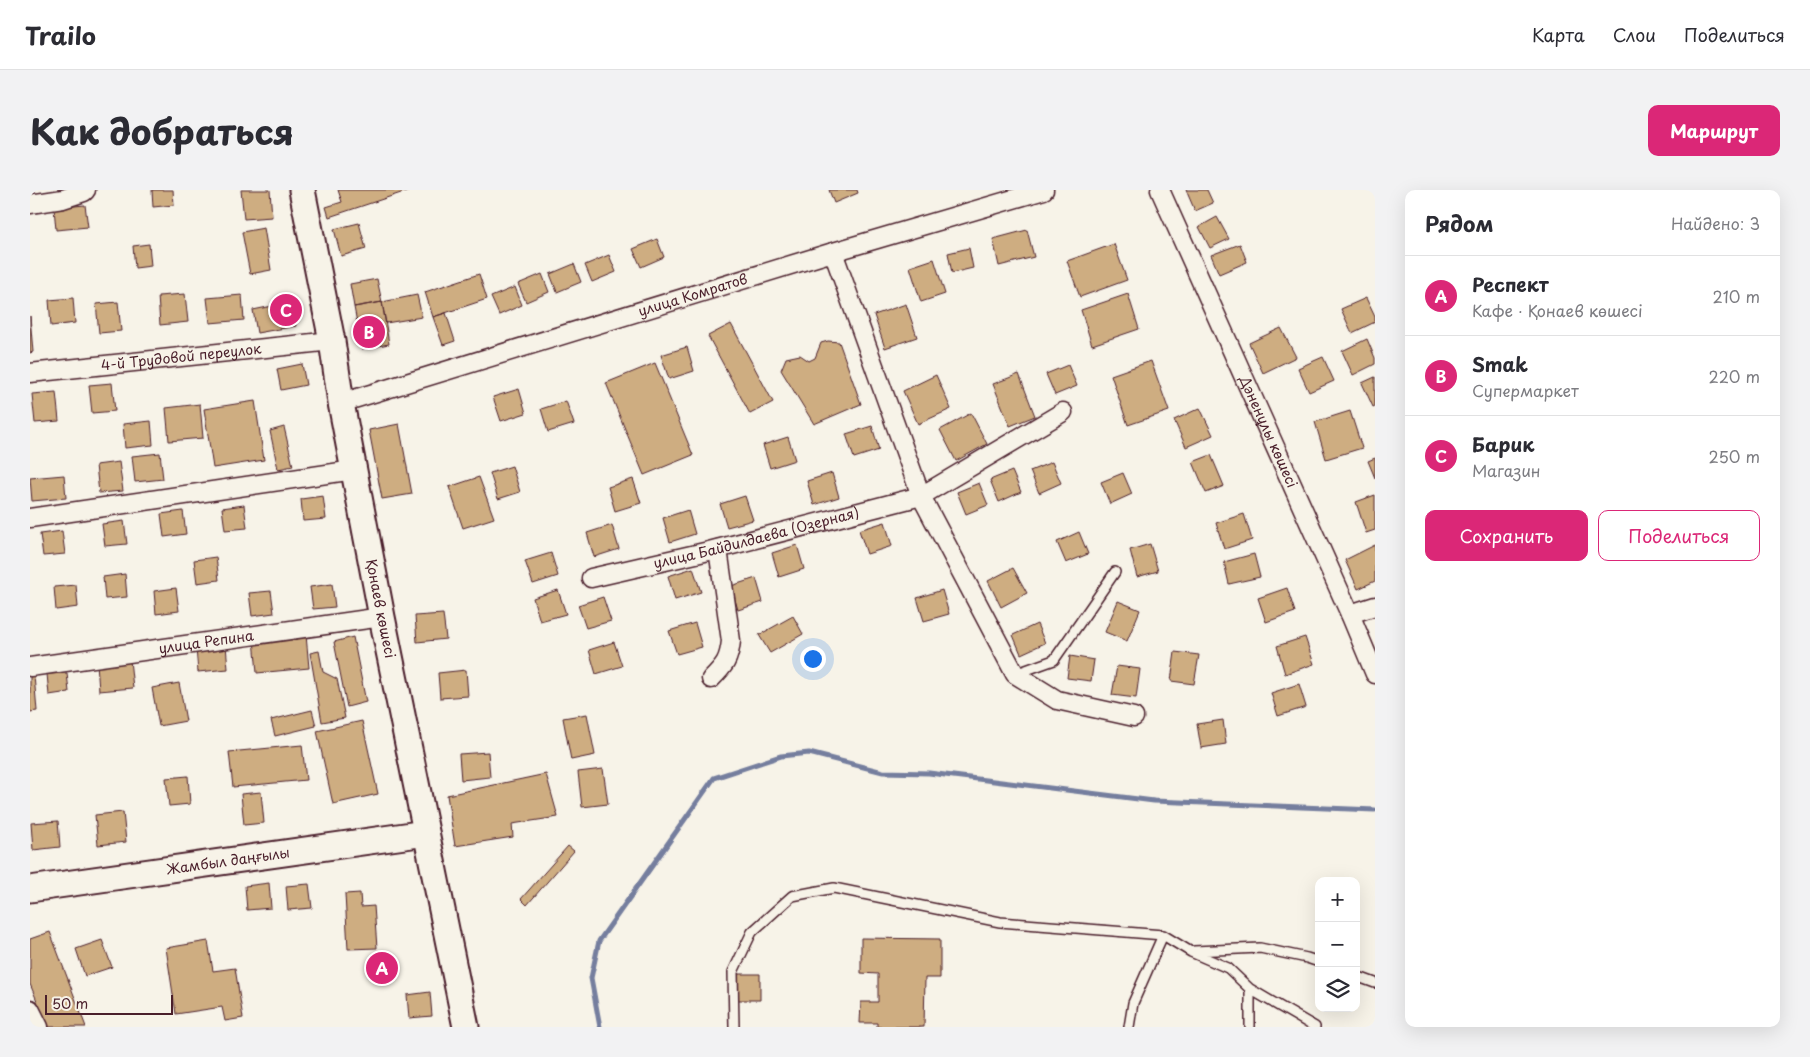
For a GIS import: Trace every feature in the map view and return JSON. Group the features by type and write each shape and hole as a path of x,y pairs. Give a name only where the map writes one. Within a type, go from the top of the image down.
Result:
{"main road":[{"name":"Қонаев көшесі","path":"302,190 332,341 341,403 382,617 466,1027"},
{"name":"Жамбыл даңғылы","path":"30,889 426,833"}],"street":[{"path":"30,204 63,199 86,190"},
{"name":"улица Комратов","path":"341,403 833,252 1044,190"},
{"name":"Дәненұлы көшесі","path":"1160,190 1350,614 1375,674"},
{"path":"833,252 921,496 1015,674 1057,700 1134,718"},
{"name":"4-й Трудовой переулок","path":"30,373 332,341"},
{"name":"улица Байдилдаева (Озерная)","path":"591,578 718,549 921,496 1063,412"},
{"path":"30,518 354,470"},
{"path":"711,679 724,667 729,656 731,641 718,549"},
{"path":"1350,614 1375,606"},
{"name":"улица Репина","path":"30,667 382,617"},
{"path":"30,1009 39,1027"}],"lane":[{"path":"1015,674 1054,660 1115,572"},
{"path":"734,1027 733,972 752,932 792,896 834,888 1000,922 1163,935 1192,952 1228,968 1250,989 1315,1027"},
{"path":"1130,1027 1133,1003 1163,935"},
{"path":"1192,952 1260,948 1315,961"},
{"path":"1360,977 1375,983"},
{"path":"1250,989 1250,1027"}],"building":[{"path":"152,190 173,190 174,205 153,207"},
{"path":"241,190 270,190 272,217 244,219"},
{"path":"338,190 410,190 329,217 326,207 342,202"},
{"path":"829,190 857,190 858,193 834,203"},
{"path":"1186,190 1207,190 1213,203 1195,211"},
{"path":"85,205 88,227 56,230 54,208"},
{"path":"1217,217 1229,239 1210,248 1199,227"},
{"path":"359,223 366,249 341,256 334,229"},
{"path":"264,228 271,270 250,274 242,232"},
{"path":"1027,230 1034,257 999,266 993,239"},
{"path":"657,239 664,257 641,267 633,249"},
{"path":"149,244 151,266 135,268 133,246"},
{"path":"1114,244 1127,280 1080,297 1067,261"},
{"path":"1240,244 1247,262 1219,274 1211,255"},
{"path":"969,248 973,268 952,273 948,253"},
{"path":"609,255 616,272 592,282 585,265"},
{"path":"934,259 945,294 921,302 910,267"},
{"path":"574,264 581,282 557,292 550,274"},
{"path":"479,274 487,299 433,317 425,292"},
{"path":"542,274 549,292 526,302 518,284"},
{"path":"377,279 382,302 354,307 350,284"},
{"path":"515,287 522,305 499,315 491,297"},
{"path":"185,294 188,322 160,325 158,296"},
{"path":"1128,294 1139,329 1092,345 1081,310"},
{"path":"242,295 244,320 210,323 207,298"},
{"path":"417,295 422,317 386,323 382,302"},
{"path":"73,298 75,323 51,326 49,300"},
{"path":"1366,298 1375,317 1375,322 1352,333 1341,309"},
{"path":"118,302 121,331 99,333 96,304"},
{"path":"292,302 296,326 257,333 253,310"},
{"path":"382,302 389,344 362,349 354,307"},
{"path":"906,304 917,337 885,348 874,315"},
{"path":"446,313 455,341 443,345 433,317"},
{"path":"30,316 33,352 30,353"},
{"path":"731,324 773,402 750,414 708,336"},
{"path":"1281,328 1296,357 1263,373 1249,343"},
{"path":"1367,339 1375,358 1375,364 1353,375 1342,351"},
{"path":"828,341 839,342 861,404 814,424 781,370 786,358 800,355 809,361 815,358 821,343"},
{"path":"687,347 694,371 669,379 661,355"},
{"path":"1323,357 1334,381 1309,392 1298,368"},
{"path":"1151,361 1169,411 1128,425 1111,375"},
{"path":"655,363 693,455 644,475 606,383"},
{"path":"302,364 306,385 281,390 277,369"},
{"path":"1068,365 1077,386 1055,395 1046,374"},
{"path":"1019,374 1035,416 1010,426 993,384"},
{"path":"936,375 951,409 918,424 903,391"},
{"path":"1375,377 1375,406 1373,407 1362,383"},
{"path":"112,383 115,411 92,413 89,385"},
{"path":"519,389 526,413 501,421 493,397"},
{"path":"56,392 59,421 35,423 32,394"},
{"path":"255,401 264,460 213,468 204,409"},
{"path":"566,401 574,424 548,432 541,409"},
{"path":"200,404 203,438 169,441 166,408"},
{"path":"1200,408 1213,435 1186,447 1174,420"},
{"path":"1350,411 1362,448 1326,459 1315,422"},
{"path":"971,413 987,444 956,461 940,430"},
{"path":"151,421 153,445 125,448 123,424"},
{"path":"399,424 412,494 382,499 369,430"},
{"path":"872,426 879,450 854,458 846,434"},
{"path":"284,427 293,466 278,469 270,431"},
{"path":"788,437 795,460 770,468 763,445"},
{"path":"160,453 163,479 135,482 132,456"},
{"path":"1211,455 1224,486 1206,493 1193,462"},
{"path":"1375,458 1375,478 1368,461"},
{"path":"119,462 123,491 99,493 96,465"},
{"path":"1052,462 1061,483 1039,493 1030,471"},
{"path":"512,466 520,492 498,499 490,473"},
{"path":"1012,471 1021,492 999,502 990,480"},
{"path":"832,473 839,497 814,505 807,481"},
{"path":"1123,473 1132,494 1110,504 1101,482"},
{"path":"64,475 66,498 32,501 30,478"},
{"path":"479,477 494,518 463,528 449,487"},
{"path":"633,479 641,503 615,511 608,487"},
{"path":"979,483 988,505 966,514 957,492"},
{"path":"1375,495 1375,530 1366,533 1356,502"},
{"path":"323,496 326,519 303,521 301,499"},
{"path":"745,496 753,520 727,527 720,504"},
{"path":"244,505 247,528 225,530 222,508"},
{"path":"688,510 695,534 670,542 663,518"},
{"path":"183,511 186,534 164,537 161,514"},
{"path":"1244,514 1252,540 1224,549 1216,523"},
{"path":"124,521 127,544 105,546 102,524"},
{"path":"885,522 892,546 867,554 859,530"},
{"path":"612,525 619,549 594,557 587,533"},
{"path":"62,531 65,554 43,556 40,534"},
{"path":"1079,532 1088,554 1066,563 1057,542"},
{"path":"1150,544 1158,571 1137,577 1130,550"},
{"path":"797,545 804,569 779,577 772,553"},
{"path":"1375,545 1375,581 1358,589 1345,560"},
{"path":"551,553 558,576 533,584 525,561"},
{"path":"1254,554 1260,577 1229,584 1224,562"},
{"path":"216,557 219,580 197,583 194,560"},
{"path":"693,568 701,592 675,600 668,576"},
{"path":"1013,568 1027,593 1001,607 988,581"},
{"path":"125,574 127,597 105,599 103,577"},
{"path":"756,578 763,602 738,610 731,586"},
{"path":"332,584 335,607 313,609 310,587"},
{"path":"76,585 78,607 56,610 54,587"},
{"path":"176,588 179,611 156,614 154,591"},
{"path":"1287,588 1295,612 1266,622 1258,598"},
{"path":"558,590 566,614 540,621 533,598"},
{"path":"942,590 949,614 924,621 917,598"},
{"path":"271,591 274,613 252,616 249,593"},
{"path":"603,597 611,621 586,628 578,605"},
{"path":"1118,601 1140,610 1127,641 1105,632"},
{"path":"443,614 446,639 417,642 415,616"},
{"path":"793,616 803,634 770,653 759,635"},
{"path":"695,623 702,647 677,654 669,631"},
{"path":"1037,624 1045,643 1021,654 1013,635"},
{"path":"306,635 309,668 257,673 254,639"},
{"path":"353,637 366,702 347,707 334,642"},
{"path":"1305,637 1314,664 1285,674 1277,646"},
{"path":"614,642 622,666 596,674 589,650"},
{"path":"226,645 228,669 198,672 196,648"},
{"path":"319,651 323,672 337,679 345,718 322,722 310,653"},
{"path":"1175,652 1199,655 1194,684 1171,681"},
{"path":"1070,656 1094,660 1091,681 1067,678"},
{"path":"130,660 133,688 99,691 97,663"},
{"path":"1117,666 1140,669 1136,698 1112,695"},
{"path":"466,670 468,696 440,698 438,673"},
{"path":"67,673 69,692 49,695 47,674"},
{"path":"30,675 34,675 37,711 30,712"},
{"path":"179,683 186,721 159,726 152,688"},
{"path":"1299,684 1306,707 1278,716 1271,693"},
{"path":"312,710 316,726 275,736 271,720"},
{"path":"587,714 595,755 571,760 563,718"},
{"path":"1223,720 1226,744 1201,748 1197,724"},
{"path":"362,721 378,794 333,804 317,731"},
{"path":"302,745 306,780 233,787 229,752"},
{"path":"488,752 490,777 461,780 459,754"},
{"path":"603,769 608,804 582,807 578,772"},
{"path":"546,774 558,817 512,824 513,837 455,846 447,795"},
{"path":"188,776 190,804 169,806 166,778"},
{"path":"261,792 264,823 244,825 241,794"},
{"path":"123,812 126,842 98,845 95,815"},
{"path":"58,821 60,847 33,850 31,823"},
{"path":"568,846 574,851 527,905 521,899"},
{"path":"269,883 271,908 247,910 245,886"},
{"path":"309,884 312,908 288,910 286,886"},
{"path":"360,893 361,907 374,906 377,948 348,949 345,894"},
{"path":"50,932 86,1027 48,1027 30,984 30,939"},
{"path":"861,938 940,939 940,978 925,978 924,1027 877,1027 877,1023 860,1023 861,1002 878,1002 878,974 861,973"},
{"path":"102,940 112,967 85,976 76,949"},
{"path":"208,941 213,971 235,968 243,1018 225,1021 222,1007 176,1014 166,948"},
{"path":"738,974 760,974 760,1000 738,1000"},
{"path":"430,992 432,1016 409,1018 407,995"}],"waterway":[{"path":"600,1027 591,978 599,941 714,778 781,756 809,753 883,772 929,773 1154,801 1375,810"}],"place":[{"name":"Барик","path":"286,310"},
{"name":"Smak","path":"369,332"},
{"name":"Респект","path":"382,968"}]}
